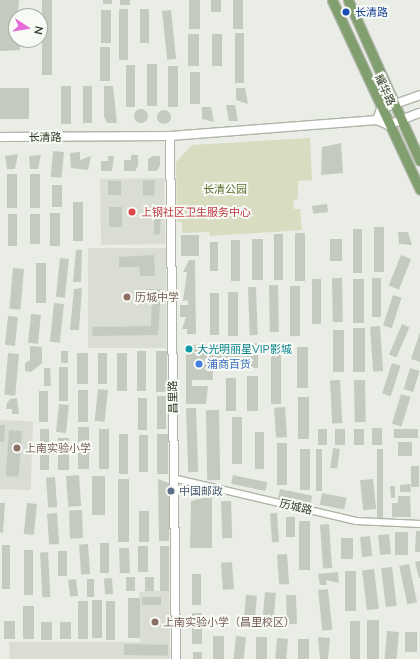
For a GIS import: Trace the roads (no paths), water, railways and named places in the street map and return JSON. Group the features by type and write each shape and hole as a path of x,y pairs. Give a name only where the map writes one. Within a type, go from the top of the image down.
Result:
{"main road":[{"name":"耀华路","path":"332,0 388,125 420,190"},
{"name":"耀华路","path":"348,0 420,161"}],"street":[{"path":"377,120 381,109 420,95"},
{"path":"388,125 420,113"},
{"name":"长清路","path":"0,137 170,136 377,120 388,125"},
{"name":"昌里路","path":"170,136 176,659"},
{"name":"历城路","path":"173,478 363,523 420,524"}],"place":[{"name":"长清路","path":"346,12"},
{"name":"上钢社区卫生服务中心","path":"132,212"},
{"name":"历城中学","path":"127,297"},
{"name":"大光明丽星VIP影城","path":"189,349"},
{"name":"浦商百货","path":"199,364"},
{"name":"上南实验小学","path":"17,448"},
{"name":"中国邮政","path":"171,491"},
{"name":"上南实验小学（昌里校区）","path":"155,622"}],"park label":[{"name":"长清公园","path":"225,189"}]}
